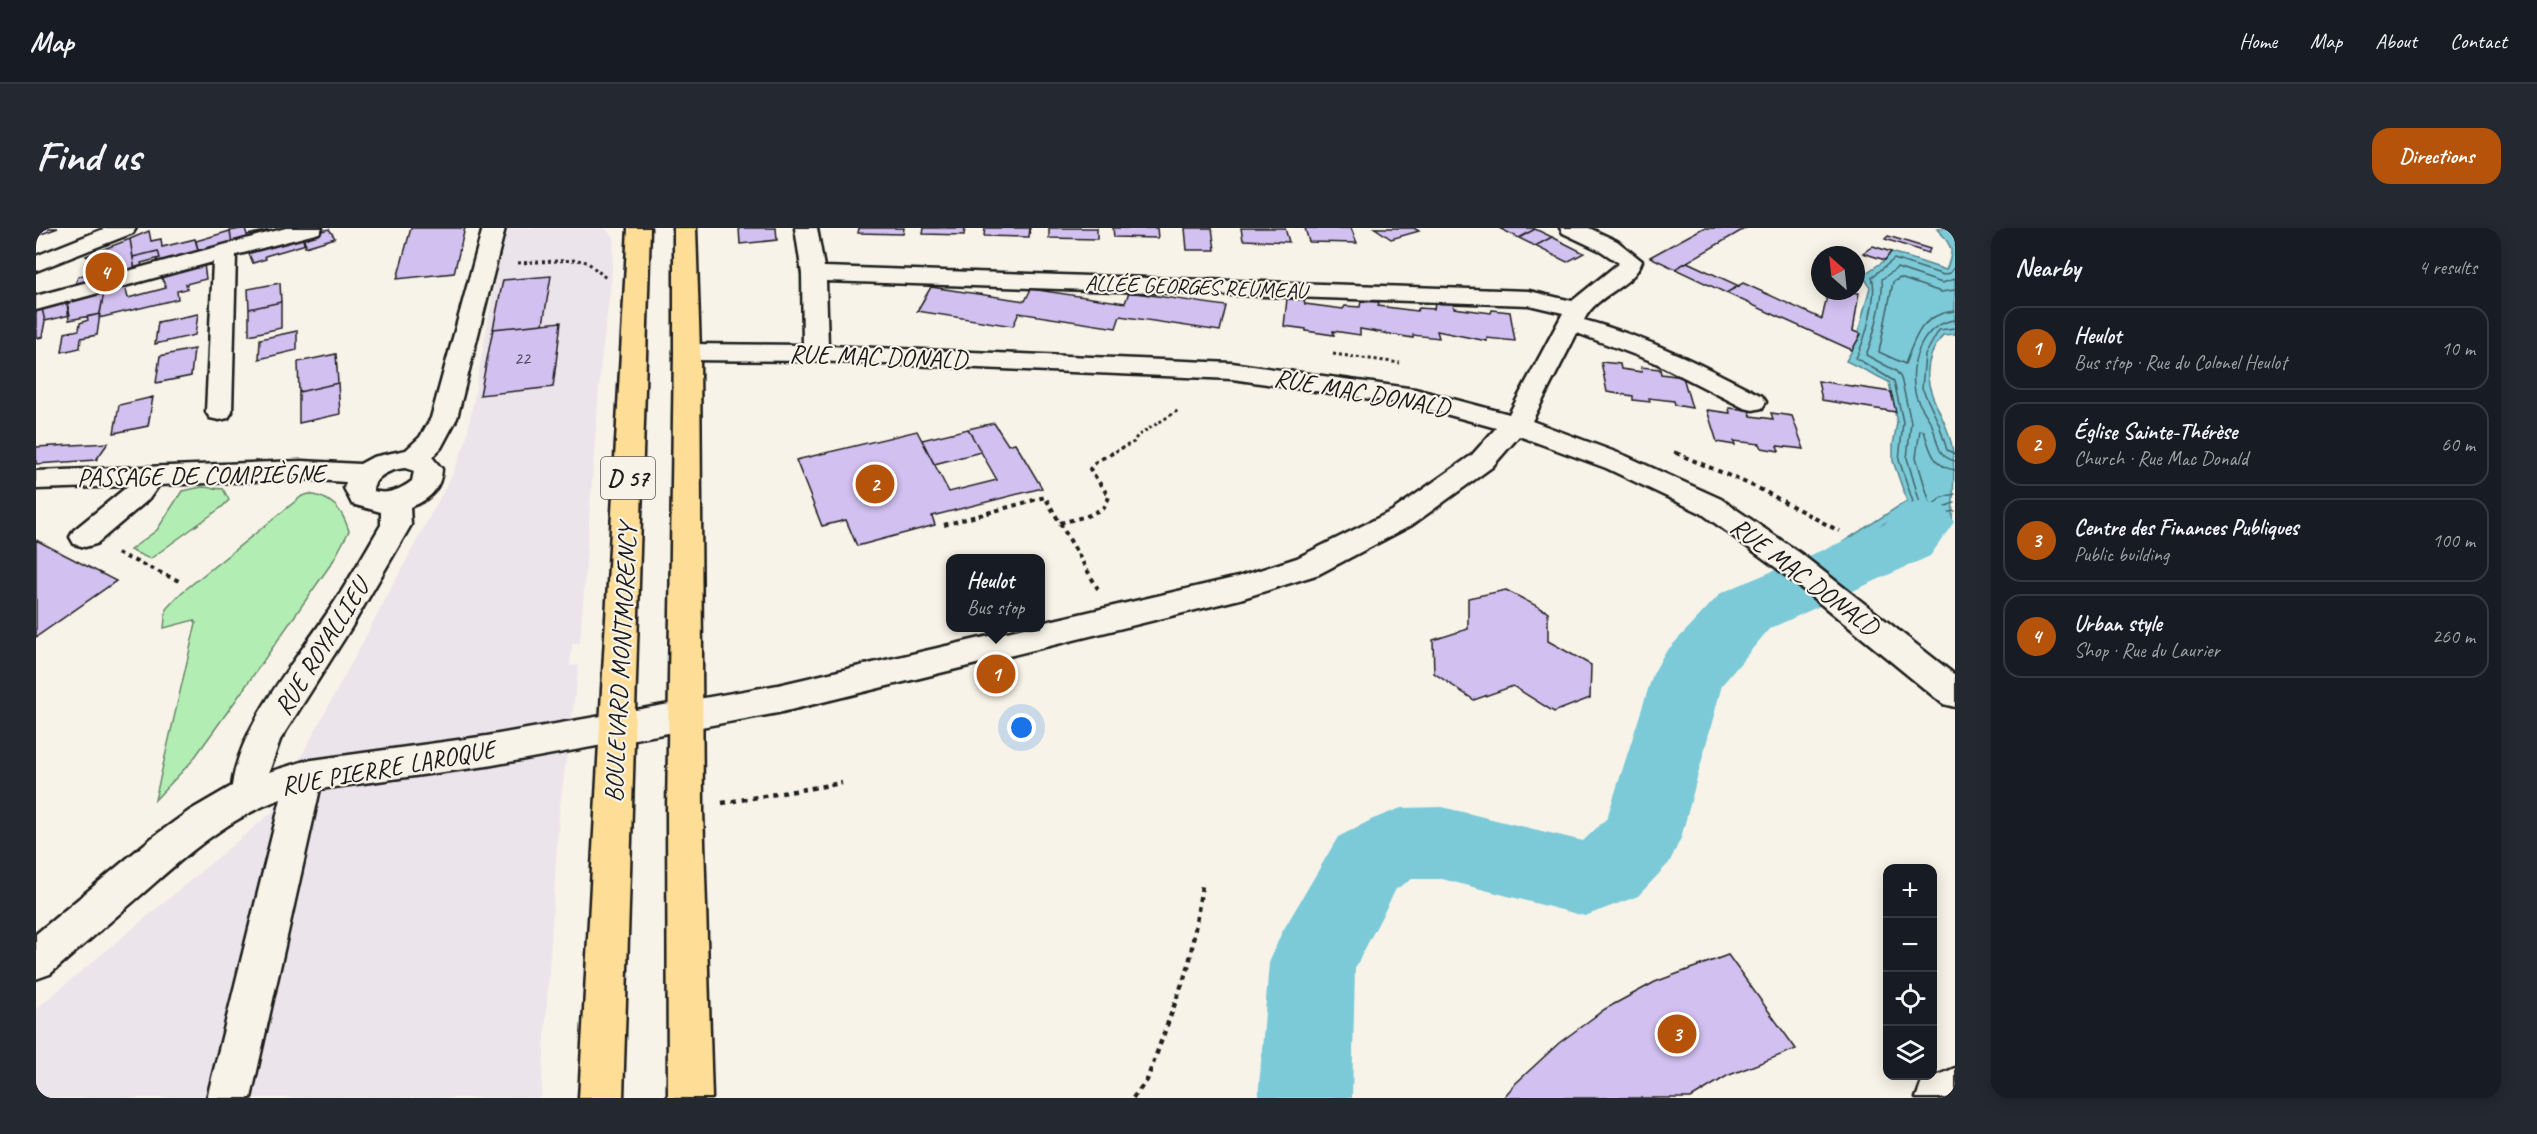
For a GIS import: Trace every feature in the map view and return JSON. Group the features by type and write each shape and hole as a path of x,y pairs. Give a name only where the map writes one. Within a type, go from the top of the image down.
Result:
{"main road":[{"name":"BOULEVARD MONTMORENCY","path":"601,1098 639,228"},
{"name":"D 57","path":"685,228 687,352 685,810 690,1098"}],"street":[{"path":"36,250 97,228"},
{"path":"36,264 125,228"},
{"path":"36,303 311,228"},
{"path":"413,459 431,442 444,418 494,228"},
{"path":"806,228 814,274 816,353"},
{"path":"1570,228 1608,246 1631,261 1628,269 1587,298 1573,316"},
{"path":"219,412 225,252"},
{"name":"ALLÉE GEORGES REUMEAU","path":"814,274 1528,298 1573,316 1588,328 1676,362 1753,402"},
{"name":"RUE PIERRE LAROQUE","path":"36,960 166,849 202,822 249,795 305,776 487,750 778,699 1240,588 1308,566 1402,518 1482,461 1516,425 1573,316"},
{"name":"RUE MAC DONALD","path":"687,352 816,353 1232,371 1415,396 1516,425 1616,462 1711,506 1789,561 1955,694"},
{"path":"413,459 427,467 429,472 428,479 414,493 395,501 374,502 362,497 358,488 365,474 388,461 413,459"},
{"name":"PASSAGE DE COMPIÈGNE","path":"36,480 302,470 365,474"},
{"path":"85,537 139,492 151,476"},
{"name":"RUE ROYALLIEU","path":"249,795 252,768 265,735 340,620 396,525 395,501"},
{"path":"234,1080 305,776"},
{"path":"1938,1098 1955,1090"}],"path":[{"path":"484,266 577,260 587,262 607,279 636,277"},
{"path":"1060,523 1087,516 1104,508 1108,497 1103,486 1093,479 1090,469 1098,460 1134,442 1137,436 1179,410"},
{"path":"944,525 1045,497 1114,618"},
{"path":"120,555 179,581"},
{"path":"685,810 842,783"},
{"path":"1132,1098 1147,1080 1189,965 1202,886"}],"shaded area":[{"path":"505,228 604,228 614,237 601,362 580,643 572,644 570,666 579,665 559,813 541,1098 36,1098 36,1009 271,813 452,475 466,441"}],"green space":[{"path":"202,487 223,489 229,500 150,559 130,550 157,530 182,491"},
{"path":"309,494 324,498 335,506 343,516 349,531 333,561 236,700 192,761 155,800 196,623 194,620 164,628 166,609 181,593 302,496"}],"water":[{"path":"1937,228 1955,228 1955,334 1943,335 1933,352 1928,367 1928,381 1944,421 1953,452 1952,521 1927,542 1857,582 1821,556 1907,501 1893,461 1897,423 1889,382 1846,361 1861,335 1858,333 1870,287 1865,274 1884,261 1891,252 1946,270 1951,252 1946,239"}],"building":[{"path":"36,228 58,228 36,236"},
{"path":"245,228 247,235 269,230 271,233 232,244 230,231"},
{"path":"411,228 465,228 454,273 397,279"},
{"path":"739,228 776,228 777,240 740,244"},
{"path":"859,228 904,228 903,234 858,233"},
{"path":"924,228 965,228 964,235 923,234"},
{"path":"985,228 1030,228 1029,237 984,236"},
{"path":"1049,228 1097,228 1097,239 1049,238"},
{"path":"1113,228 1157,228 1158,238 1114,237"},
{"path":"1185,228 1212,228 1215,250 1187,250"},
{"path":"1241,228 1285,228 1289,242 1243,240"},
{"path":"1305,228 1351,228 1357,243 1309,242"},
{"path":"1375,228 1414,228 1419,231 1391,239"},
{"path":"1499,228 1533,228 1535,229 1519,238"},
{"path":"1703,228 1746,228 1675,269 1650,257"},
{"path":"329,229 335,238 305,247 302,236"},
{"path":"1535,229 1552,237 1535,246 1519,238"},
{"path":"149,231 151,241 161,239 162,247 195,239 199,254 160,265 157,259 160,258 158,251 133,257 130,239"},
{"path":"230,231 232,244 199,254 196,241"},
{"path":"302,236 306,244 265,256 266,259 253,263 248,252"},
{"path":"1888,236 1930,249 1928,253 1885,239"},
{"path":"1552,237 1584,253 1567,262 1535,246"},
{"path":"130,239 135,272 75,284 78,277 93,271 92,260 86,256"},
{"path":"1873,246 1891,252 1885,260 1865,254"},
{"path":"158,251 160,258 141,263 143,270 135,272 133,257"},
{"path":"1687,262 1739,286 1726,293 1675,269"},
{"path":"204,264 206,279 186,284 187,289 177,291 178,299 99,318 104,292 125,287 128,298 166,288 161,276"},
{"path":"551,276 543,324 493,329 503,280"},
{"path":"280,283 281,302 249,309 248,289"},
{"path":"1743,283 1822,319 1826,300 1858,300 1853,331 1861,334 1852,350 1726,293"},
{"path":"931,287 1025,301 1031,289 1125,303 1129,292 1226,306 1220,331 1120,316 1116,328 1019,313 1013,326 917,311"},
{"path":"104,292 100,314 69,320 67,303"},
{"path":"1287,299 1304,300 1305,304 1343,309 1345,306 1360,307 1361,301 1379,302 1378,306 1417,311 1419,308 1434,309 1435,303 1453,304 1454,308 1491,313 1492,310 1510,312 1515,341 1487,338 1487,341 1437,331 1439,338 1413,335 1413,338 1360,329 1360,335 1333,331 1334,335 1306,331 1306,329 1284,326"},
{"path":"281,302 281,328 249,335 249,309"},
{"path":"67,303 70,315 45,321 42,309"},
{"path":"42,309 45,321 42,337 36,338 36,311"},
{"path":"100,314 97,335 81,338 80,348 62,352 65,333 79,330 80,323 88,320 87,317"},
{"path":"198,314 195,335 155,344 158,322"},
{"path":"561,322 553,387 480,395 493,329"},
{"path":"297,331 297,350 259,359 260,339"},
{"path":"194,349 191,376 156,383 160,356"},
{"path":"336,354 338,383 299,392 298,362"},
{"path":"1601,362 1620,364 1621,369 1642,372 1641,367 1660,369 1661,374 1683,377 1692,408 1675,405 1674,401 1649,398 1650,402 1633,400 1633,396 1607,392"},
{"path":"1818,381 1891,392 1896,412 1822,400"},
{"path":"338,383 340,414 299,423 299,392"},
{"path":"153,397 148,426 114,433 119,405"},
{"path":"1729,408 1749,410 1751,416 1773,419 1771,413 1792,416 1804,449 1777,446 1779,451 1762,448 1760,444 1734,441 1735,445 1717,442 1707,410 1730,413"},
{"path":"994,423 1008,445 1015,443 1042,488 932,516 935,525 857,546 846,520 822,526 796,460 917,431 949,492 997,480 968,429"},
{"path":"968,429 981,452 934,464 922,440"},
{"path":"108,443 96,460 36,464 36,447"},
{"path":"36,540 116,581 36,637"},
{"path":"1506,590 1548,612 1548,641 1591,665 1590,698 1554,712 1513,686 1474,700 1434,673 1433,640 1468,629 1468,598"},
{"path":"1728,955 1796,1049 1727,1076 1691,1098 1503,1098 1559,1043 1605,1009 1655,982"}],"waterway":[{"path":"1305,1098 1312,963 1367,863 1401,844 1442,843 1585,879 1609,870 1641,838 1689,674 1745,611 1907,540 1923,522"}],"place":[{"name":"Urban style","path":"105,272"},
{"name":"Église Sainte-Thérèse","path":"875,484"},
{"name":"Heulot","path":"996,674"},
{"name":"Centre des Finances Publiques","path":"1677,1034"}]}
